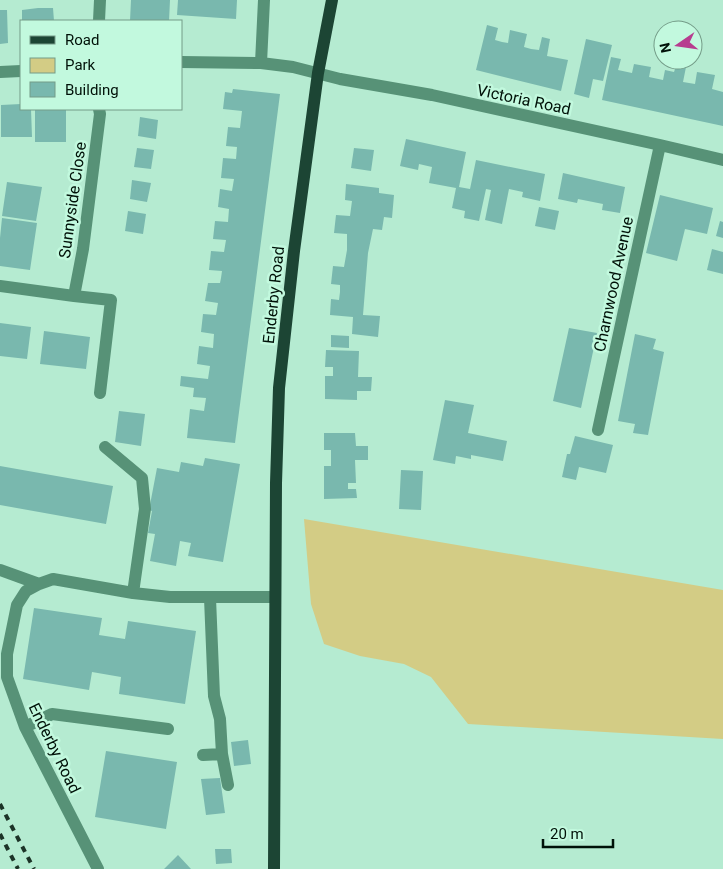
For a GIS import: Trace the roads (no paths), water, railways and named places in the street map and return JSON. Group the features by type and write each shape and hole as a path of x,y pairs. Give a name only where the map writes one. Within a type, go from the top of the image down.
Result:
{"main road":[{"name":"Enderby Road","path":"274,869 277,626 275,597 276,483 280,388 294,251 318,73 332,0"}],"street":[{"path":"99,20 100,0"},
{"path":"261,63 264,0"},
{"name":"Victoria Road","path":"182,62 261,63 293,67 340,79 432,95 723,160"},
{"path":"0,72 20,72"},
{"name":"Sunnyside Close","path":"74,296 83,250 99,110"},
{"name":"Charnwood Avenue","path":"598,430 660,145"},
{"path":"0,286 111,300 100,393"},
{"path":"105,448 142,478 145,510 134,593"},
{"path":"0,570 39,584 53,579 134,593 170,597 275,597"},
{"name":"Enderby Road","path":"39,584 26,591 17,605 3,653 7,677 24,728 98,869"},
{"path":"210,598 214,696 222,733 222,754 228,785"},
{"path":"24,728 52,714 168,729"},
{"path":"203,755 222,754"}],"railway":[{"path":"0,804 34,869"},
{"path":"0,834 18,869"}]}
